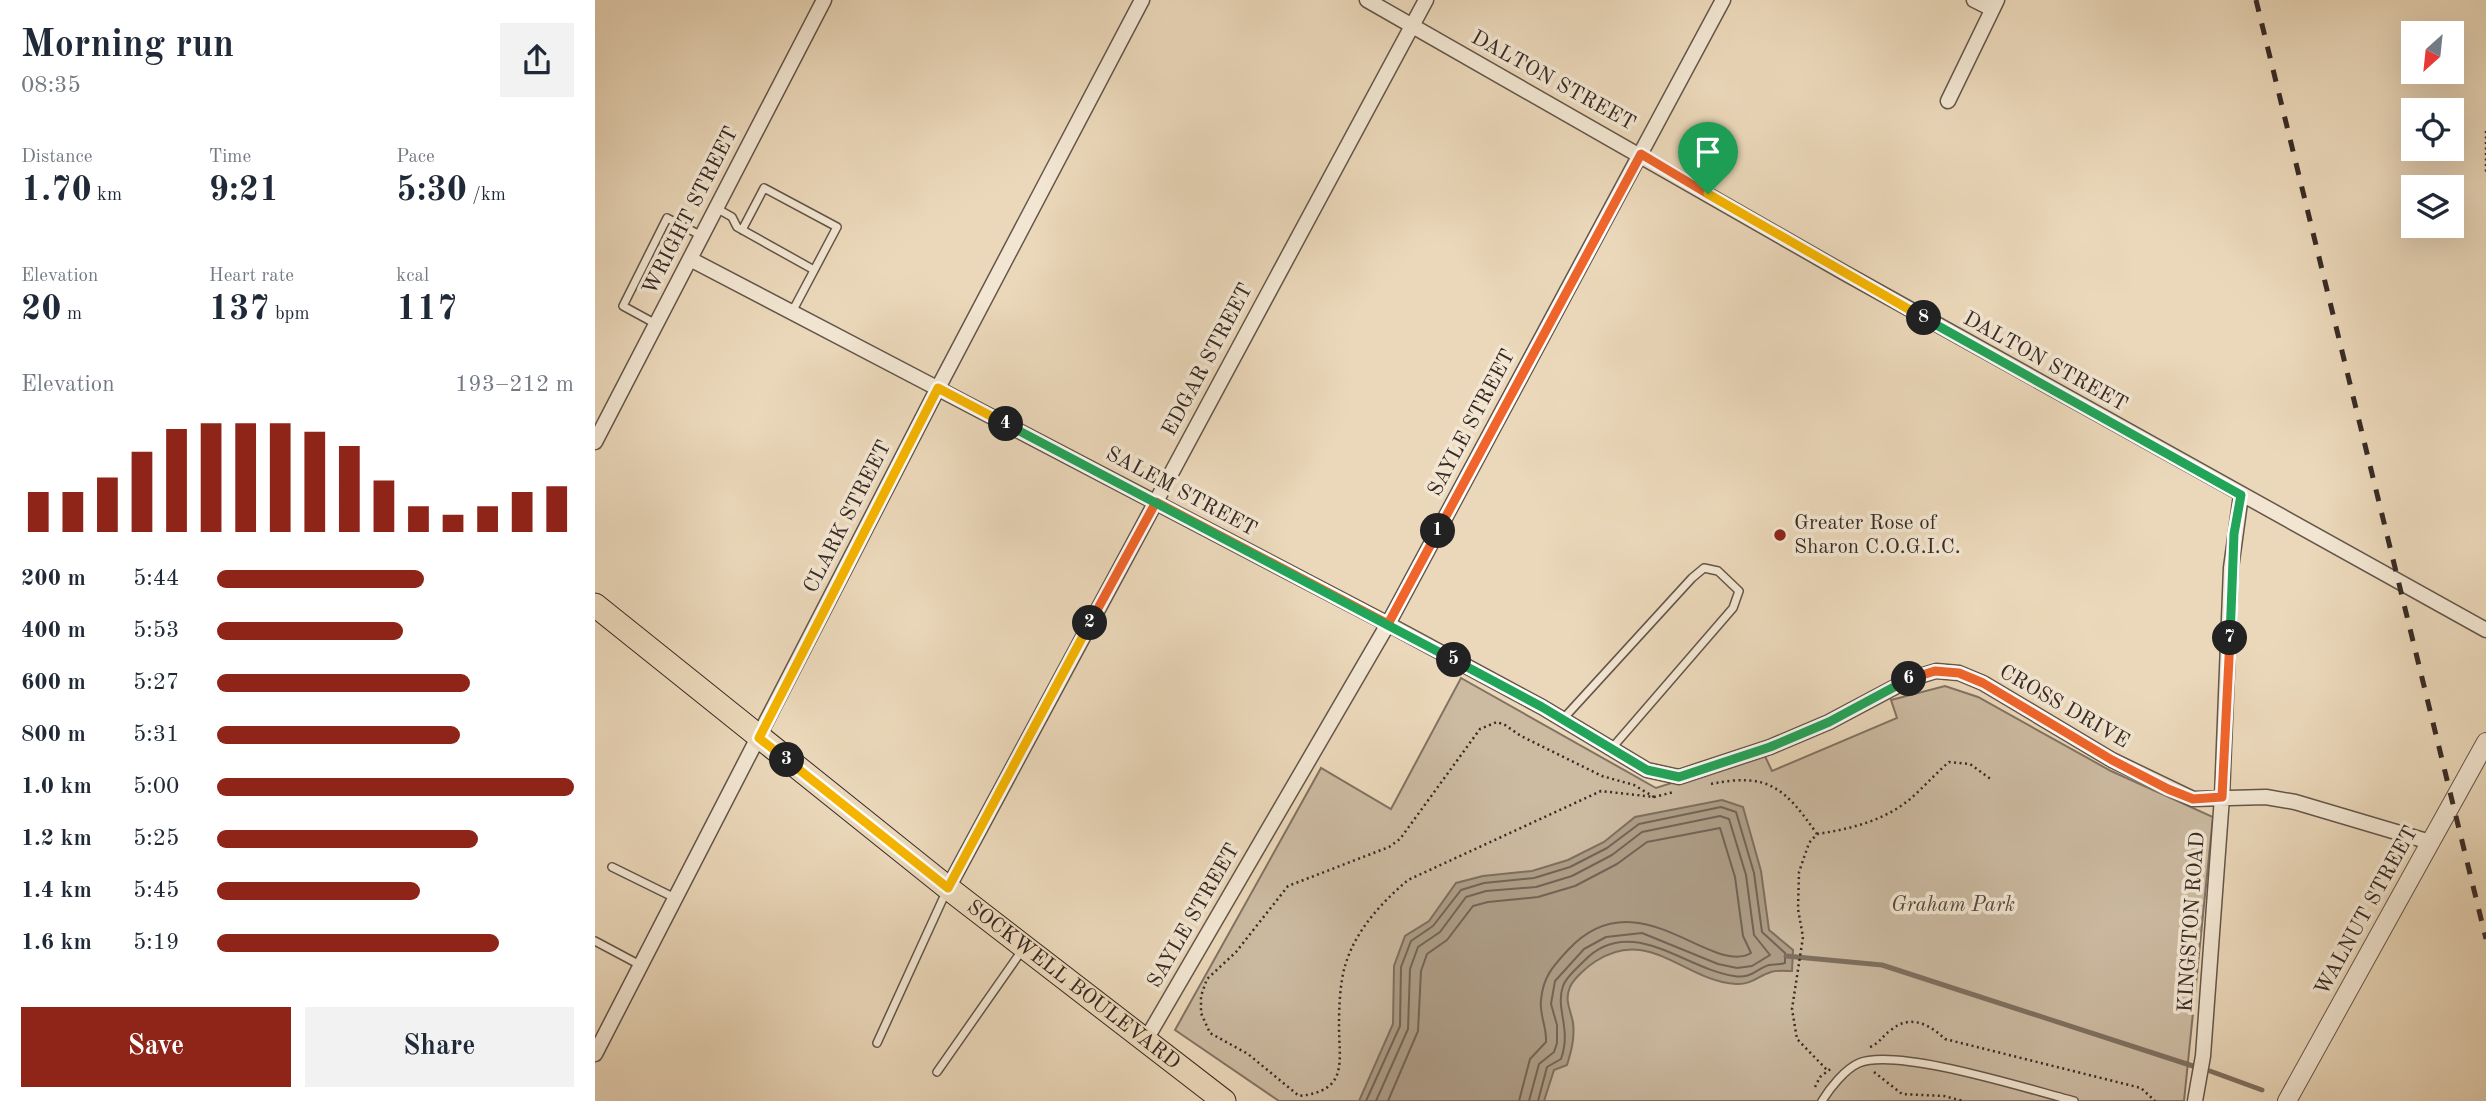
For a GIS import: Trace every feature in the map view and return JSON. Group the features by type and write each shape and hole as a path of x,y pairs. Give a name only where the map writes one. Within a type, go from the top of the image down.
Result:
{"main road":[{"name":"SOCKWELL BOULEVARD","path":"595,605 1144,1043 1224,1101"}],"street":[{"name":"WRIGHT STREET","path":"595,442 824,0"},
{"name":"CLARK STREET","path":"595,1054 938,388 1142,0"},
{"name":"DALTON STREET","path":"1367,0 1641,154 1855,279 2486,630"},
{"name":"EDGAR STREET","path":"948,888 1426,0"},
{"name":"SAYLE STREET","path":"1144,1043 1388,624 1723,0"},
{"path":"1948,101 1994,5 1974,0"},
{"name":"SALEM STREET","path":"690,259 1388,624 1563,719 1647,770"},
{"name":"KINGSTON ROAD","path":"2195,1101 2203,1056 2222,797 2231,568 2241,495"},
{"name":"CROSS DRIVE","path":"1647,770 1679,777 1770,747 1829,722 1910,679 1935,671 1959,673 1983,683 2112,760 2193,799 2266,797 2295,802 2430,842"},
{"name":"WALNUT STREET","path":"2287,1101 2486,742"}],"lane":[{"path":"742,230 764,188 837,227 792,312"},
{"path":"716,208 732,217 742,230 814,270"},
{"path":"656,324 623,306 667,218 702,236"},
{"path":"1563,719 1692,578 1704,568 1718,571 1739,591 1733,608 1612,749"},
{"path":"611,867 675,899"},
{"path":"877,1043 948,888"},
{"path":"595,941 641,965"},
{"path":"937,1072 1024,948"},
{"path":"1822,1101 1844,1075 1859,1063 1883,1060 1981,1077 2074,1101"}],"path":[{"path":"2486,131 2486,175"},
{"path":"1654,797 1634,785 1602,776 1521,736 1505,725 1497,722 1480,729 1400,839 1388,847 1288,886 1237,952 1207,979 1201,996 1201,1013 1210,1033 1248,1054 1299,1096 1317,1094 1335,1078 1342,1063 1339,1024 1345,968 1355,941 1390,896 1429,868 1601,791 1654,797 1680,791"},
{"path":"1827,1070 1797,1039 1793,1009 1800,972 1799,872 1809,843 1817,834 1850,828 1883,816 1911,799 1949,762 1970,764 1992,780"},
{"path":"1707,785 1755,779 1780,790 1800,809 1817,834"},
{"path":"1868,1048 1879,1043 1888,1031 1897,1026 1917,1022 1934,1028 1945,1039 2141,1088 2155,1101"},
{"path":"1814,1089 1827,1070 1837,1064"},
{"path":"1868,1074 1877,1073 1892,1089 1902,1094 1944,1096 1963,1101"}],"green space":[{"name":"Graham Park","path":"1461,678 1656,788 1764,754 1772,771 1897,718 1891,700 1945,686 1978,697 2111,771 2213,817 2184,1101 1279,1101 1175,1030 1321,768 1391,809"}],"water":[{"path":"1722,800 1743,807 1761,871 1769,930 1793,950 1792,971 1773,971 1750,982 1736,984 1717,981 1650,952 1633,949 1615,952 1589,966 1570,987 1568,1001 1573,1029 1571,1050 1567,1065 1554,1070 1544,1101 1359,1101 1393,1024 1394,966 1405,936 1429,921 1456,883 1483,876 1532,871 1568,860 1604,842 1635,817"}],"waterway":[{"path":"1786,956 1882,965 2193,1066"},
{"path":"2210,1071 2262,1090"}],"railway":[{"path":"2256,0 2486,939"}],"place":[{"name":"Greater Rose of Sharon C.O.G.I.C.","path":"1780,535"}],"route":[{"path":"1708,194 1641,154 1388,624 1311,584 1156,502 948,888 759,738 938,388 1156,502 1388,624 1542,707 1647,770 1663,776 1679,777 1770,747 1829,722 1910,679 1935,671 1959,673 1983,683 2112,760 2168,789 2193,799 2222,797 2231,568 2241,495 1708,194"}]}
